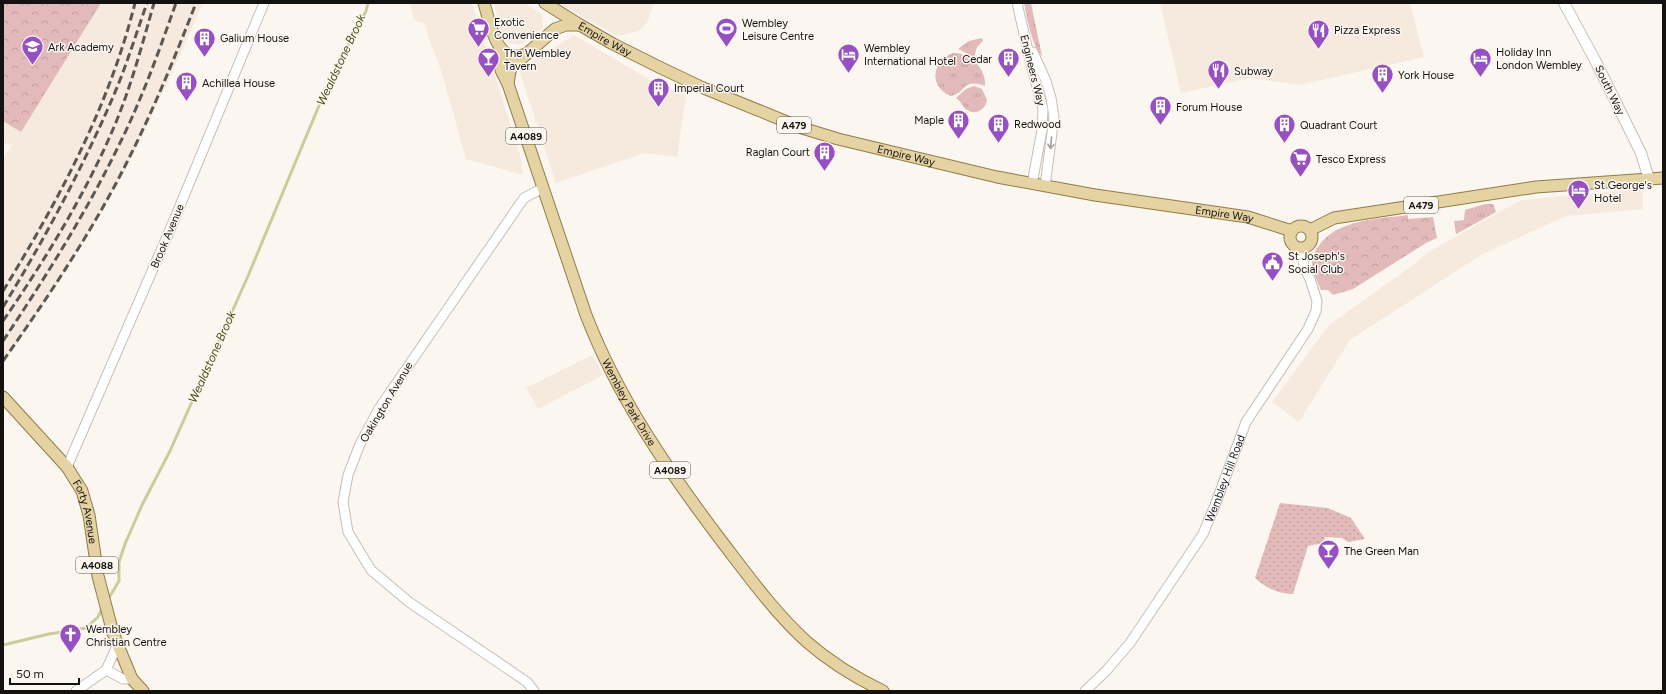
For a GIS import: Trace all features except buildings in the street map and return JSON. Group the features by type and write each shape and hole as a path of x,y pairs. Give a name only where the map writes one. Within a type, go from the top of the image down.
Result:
{"main road":[{"name":"Wembley Park Drive","path":"484,3 500,49 501,70 508,84 597,344 639,421 671,471 750,579 780,614 807,642 839,667 883,691"},
{"name":"South Way","path":"1564,3 1595,60 1641,153 1649,179"},
{"path":"548,6 555,21 550,34"},
{"name":"Empire Way","path":"548,6 613,44 701,87 802,128 838,139 959,169 1032,184 1096,195 1248,217 1292,231 1301,226 1310,230 1334,218 1536,187 1649,179"},
{"path":"508,84 510,71 513,66 550,34 566,25 580,26"},
{"path":"500,49 507,55 513,57 520,57 526,54"},
{"name":"A479","path":"1649,179 1663,178"},
{"path":"1292,231 1290,237 1292,243 1300,248 1311,242 1312,236 1310,230"},
{"name":"Forty Avenue","path":"3,398 67,467 82,491 89,515 98,576 117,646 132,679 143,691"}],"street":[{"name":"Brook Avenue","path":"67,467 172,225 264,3"},
{"name":"Engineers Way","path":"1017,3 1044,114 1032,184"},
{"name":"Engineers Way","path":"1022,26 1046,82 1051,98 1054,117 1046,186"},
{"name":"Oakington Avenue","path":"534,691 527,682 409,602 371,570 348,532 343,502 348,475 360,444 380,407 524,198 543,188"},
{"name":"Wembley Hill Road","path":"1085,691 1106,671 1130,643 1203,534 1246,422 1308,329 1316,311 1317,301 1310,279 1304,267 1300,248"},
{"path":"76,691 106,670 117,646"},
{"path":"106,670 123,679 132,679"}],"shaded area":[{"path":"3,3 203,3 167,84 122,177 66,271 3,365 3,159 14,142 11,145 3,143"},
{"path":"410,3 472,3 521,158 523,175 466,159 441,70 425,24 414,20"},
{"path":"493,3 525,3 542,14 543,28 521,45 506,43"},
{"path":"558,3 654,3 647,23 639,31 617,36"},
{"path":"1160,3 1410,3 1424,57 1299,85 1250,78 1181,93"},
{"path":"574,35 650,80 686,96 677,157 644,153 556,183 519,70"},
{"path":"1643,189 1643,209 1566,216 1481,255 1350,340 1299,422 1272,402 1329,325 1413,265 1430,251 1521,200"},
{"path":"592,355 603,375 538,409 526,388"}],"green space":[{"name":"Ark Academy","path":"3,3 101,3 21,132 3,121"},
{"path":"1024,3 1031,3 1042,56 1035,46 1028,24"},
{"path":"982,38 983,41 977,47 974,57 958,49 969,41"},
{"path":"953,53 965,55 976,63 983,74 985,86 977,84 968,85 965,86 960,92 951,96 939,87 936,81 937,68 940,62"},
{"path":"974,86 982,89 987,100 983,109 977,112 970,112 956,98 966,89"},
{"path":"1485,204 1493,204 1496,212 1456,234 1454,221 1464,220 1465,210"},
{"path":"1408,215 1408,219 1433,217 1437,238 1426,243 1353,289 1333,295 1328,290 1321,290 1316,280 1312,261 1316,250 1326,238 1335,231 1358,222"},
{"path":"1280,503 1328,508 1351,518 1365,539 1348,542 1342,538 1325,537 1324,543 1308,546 1293,594 1272,590 1255,578"}],"waterway":[{"name":"Wealdstone Brook","path":"107,601 119,581 119,562 142,505 170,451 248,276 328,84 366,11 368,3"},
{"name":"Wealdstone Brook","path":"3,645 49,634 86,628 98,617 103,607"}],"railway":[{"path":"3,291 43,223 80,152 111,79 124,42 135,3"},
{"path":"3,307 48,230 101,124 118,86 147,3"},
{"path":"3,321 49,251 103,152 126,97 154,3"},
{"path":"3,341 64,245 106,170 143,93 176,3"},
{"path":"3,361 69,264 99,214 137,143 155,104 196,3"}],"place":[{"name":"Exotic Convenience","path":"479,48"},
{"name":"Wembley Leisure Centre","path":"727,48"},
{"name":"Pizza Express","path":"1318,50"},
{"name":"Galium House","path":"204,58"},
{"name":"Ark Academy","path":"32,66"},
{"name":"Wembley International Hotel","path":"848,74"},
{"name":"The Wembley Tavern","path":"489,78"},
{"name":"Cedar","path":"1008,78"},
{"name":"Holiday Inn London Wembley","path":"1480,78"},
{"name":"Subway","path":"1219,90"},
{"name":"York House","path":"1383,94"},
{"name":"Achillea House","path":"186,102"},
{"name":"Imperial Court","path":"659,108"},
{"name":"Forum House","path":"1161,126"},
{"name":"Maple","path":"959,140"},
{"name":"Redwood","path":"998,144"},
{"name":"Quadrant Court","path":"1285,144"},
{"name":"Raglan Court","path":"825,172"},
{"name":"Tesco Express","path":"1300,178"},
{"name":"St George's Hotel","path":"1578,210"},
{"name":"St Joseph's Social Club","path":"1272,282"},
{"name":"The Green Man","path":"1328,570"},
{"name":"Wembley Christian Centre","path":"71,654"}]}
